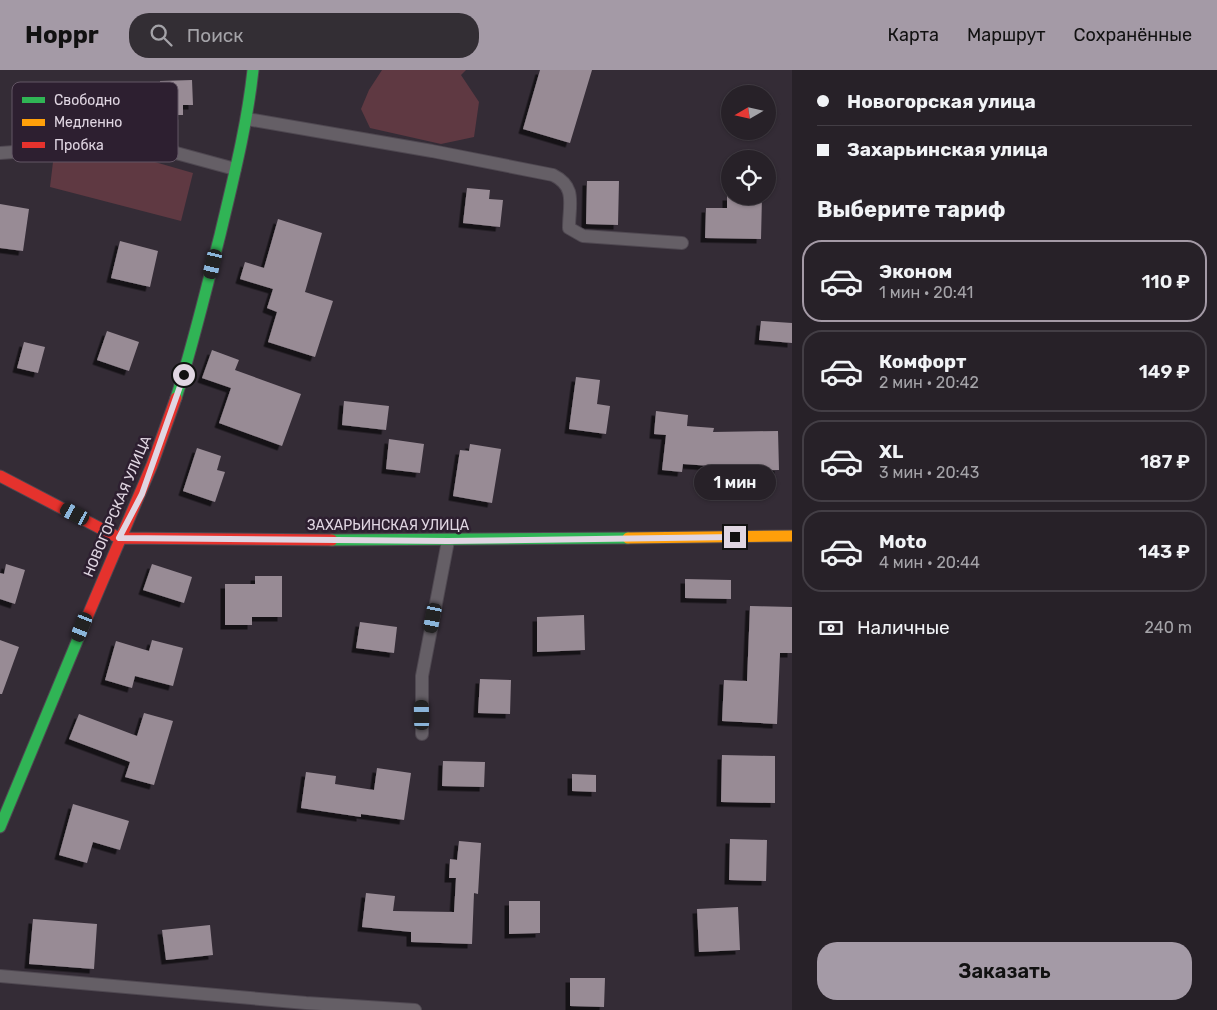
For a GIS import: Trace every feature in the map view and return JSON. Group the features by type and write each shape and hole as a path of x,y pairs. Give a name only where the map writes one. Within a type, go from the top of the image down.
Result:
{"street":[{"name":"НОВОГОРСКАЯ УЛИЦА","path":"0,827 119,538 142,494 172,411 195,339 247,119 253,70"},
{"name":"ЗАХАРЬИНСКАЯ УЛИЦА","path":"0,476 119,538 448,541 792,536"}],"lane":[{"path":"247,119 432,151 554,175 564,180 570,188 569,228 583,236 682,243"},
{"path":"178,154 235,169"},
{"path":"422,734 422,676 448,541"},
{"path":"0,976 306,1003 415,1010"}],"shaded area":[{"path":"382,70 466,70 461,75 479,102 474,137 441,144 370,128 361,109 369,90"},
{"path":"53,162 155,162 193,173 181,221 50,187"}],"building":[{"path":"540,70 592,70 570,143 523,129"},
{"path":"192,80 193,105 183,105 183,115 178,115 178,82 160,81"},
{"path":"587,181 619,181 618,225 586,224"},
{"path":"467,188 490,190 489,199 503,200 500,227 463,223"},
{"path":"0,204 29,209 23,251 0,248"},
{"path":"727,205 762,205 761,239 705,238 706,208 727,208"},
{"path":"278,219 322,233 305,292 333,301 315,357 268,342 277,312 267,308 273,289 240,279 245,262 264,268"},
{"path":"120,241 158,251 150,287 111,278"},
{"path":"761,321 792,323 792,343 759,340"},
{"path":"107,331 139,342 129,371 97,360"},
{"path":"24,342 45,347 38,373 17,368"},
{"path":"212,350 239,360 235,370 301,394 282,446 219,423 231,388 202,378"},
{"path":"576,377 600,380 597,404 610,406 606,434 569,429"},
{"path":"344,401 389,406 386,430 342,425"},
{"path":"656,411 688,415 687,426 714,428 713,432 778,431 779,470 725,471 725,467 683,464 682,472 662,470 666,435 654,434"},
{"path":"389,439 424,444 420,473 386,469"},
{"path":"470,444 501,449 492,503 453,496 460,450 469,451"},
{"path":"197,448 221,456 217,470 225,472 215,502 183,491"},
{"path":"6,564 25,570 15,604 0,599 0,573 4,574"},
{"path":"152,564 192,577 184,603 143,590"},
{"path":"255,576 282,576 282,617 252,617 252,625 225,625 225,584 255,584"},
{"path":"685,579 731,580 731,599 685,598"},
{"path":"750,606 792,607 792,653 780,653 777,724 722,721 724,680 747,681"},
{"path":"584,615 585,650 537,652 537,617"},
{"path":"360,622 397,627 394,653 356,648"},
{"path":"0,640 19,647 2,694 0,694"},
{"path":"152,640 183,648 173,686 135,676 132,688 105,680 116,641 149,651"},
{"path":"480,679 511,680 510,714 478,713"},
{"path":"144,713 173,721 154,785 125,777 130,762 69,739 79,714 137,736"},
{"path":"722,755 775,756 775,803 721,802"},
{"path":"443,761 485,762 484,787 442,786"},
{"path":"377,768 411,773 404,820 361,814 361,817 301,808 306,772 336,776 335,784 374,790"},
{"path":"572,774 596,775 596,792 572,791"},
{"path":"73,804 129,821 120,850 93,842 87,863 59,855"},
{"path":"730,839 767,840 766,881 729,880"},
{"path":"459,841 481,843 478,894 474,893 472,944 411,942 411,932 362,927 366,893 395,896 393,911 454,912 456,878 449,878 450,859 457,860"},
{"path":"509,901 540,901 540,933 509,934"},
{"path":"738,907 740,950 699,952 697,909"},
{"path":"33,919 97,924 94,969 29,964"},
{"path":"210,925 213,955 166,960 162,930"},
{"path":"570,978 605,978 604,1007 570,1006"}],"traffic: fast":[{"path":"176,398 199,317 230,194 253,70"},
{"path":"332,540 628,538"},
{"path":"0,827 85,622"}],"traffic: slow":[{"path":"628,538 792,536"}],"traffic: jam":[{"path":"85,622 152,465 176,398"},
{"path":"0,476 119,538 332,540"}],"route":[{"path":"184,375 142,494 119,538 448,541 735,537"}]}
